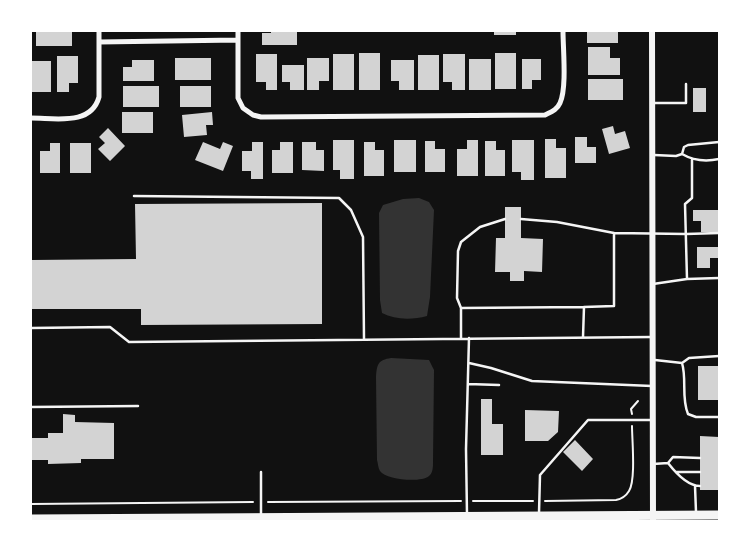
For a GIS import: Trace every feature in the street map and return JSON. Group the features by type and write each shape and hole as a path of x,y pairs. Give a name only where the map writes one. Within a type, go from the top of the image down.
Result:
{"highway":[{"path":"31,519 318,519 539,516 653,518 719,516"}],"street":[{"path":"31,118 79,118 89,114 97,106 99,97 99,31"},
{"path":"238,31 238,98 244,108 252,115 261,117 545,115 555,110 560,103 563,91 563,31"},
{"path":"652,31 653,518"},
{"path":"99,42 238,40"}],"lane":[{"path":"652,103 686,103 686,84"},
{"path":"682,154 684,147 688,145 719,142"},
{"path":"652,155 676,156 682,154 692,160 710,161 719,159"},
{"path":"687,279 686,234 684,229 685,204 692,198 692,160"},
{"path":"134,196 339,198 351,210 363,237 364,339"},
{"path":"521,218 557,222 614,233 719,233"},
{"path":"461,339 461,308 458,298 458,251 461,242 480,227 505,219"},
{"path":"461,308 584,308 614,306 614,233"},
{"path":"653,284 687,279 719,278"},
{"path":"583,338 584,308"},
{"path":"31,328 110,327 129,342 653,337"},
{"path":"467,517 466,449 469,338"},
{"path":"653,360 682,363 689,358 719,356"},
{"path":"469,363 532,382 653,386"},
{"path":"682,363 684,370 685,408 688,414 696,417 719,417"},
{"path":"468,384 499,385"},
{"path":"31,407 138,406"},
{"path":"539,516 540,475 588,420 652,420"},
{"path":"653,464 668,463 673,457 700,458"},
{"path":"668,463 674,472 695,486 700,486"},
{"path":"259,519 261,472"},
{"path":"674,472 700,472"},
{"path":"695,486 696,516"}],"path":[{"path":"31,504 616,500 630,491 632,479 632,408 638,402"}],"shaded area":[{"path":"419,198 429,202 434,210 430,297 427,316 410,319 392,317 382,313 380,300 379,213 383,205 403,199"},
{"path":"391,358 429,360 434,370 433,468 430,475 425,478 404,480 389,477 380,471 379,468 377,460 376,373 381,361"}],"building":[{"path":"36,31 72,31 72,46 36,46"},
{"path":"271,31 297,31 297,45 262,45 262,33 271,33"},
{"path":"494,31 516,31 516,35 494,35"},
{"path":"587,31 618,31 618,43 587,43"},
{"path":"588,47 610,47 610,58 620,58 620,75 588,75"},
{"path":"359,53 380,53 380,90 359,90"},
{"path":"495,53 516,53 516,89 495,89"},
{"path":"256,54 277,54 277,90 266,90 266,82 256,82"},
{"path":"333,54 354,54 354,90 333,90"},
{"path":"443,54 465,54 465,90 452,90 452,82 443,82"},
{"path":"418,55 439,55 439,90 418,90"},
{"path":"57,56 78,56 78,83 69,83 69,92 57,92"},
{"path":"175,58 211,58 211,80 175,80"},
{"path":"307,58 329,58 329,81 319,81 319,90 307,90"},
{"path":"469,59 491,59 491,90 469,90"},
{"path":"522,59 541,59 541,80 532,80 532,89 522,89"},
{"path":"132,60 154,60 154,81 123,81 123,67 132,67"},
{"path":"391,60 414,60 414,90 399,90 399,81 391,81"},
{"path":"31,61 51,61 51,92 31,92"},
{"path":"282,65 304,65 304,90 290,90 290,82 282,82"},
{"path":"588,79 623,79 623,100 588,100"},
{"path":"123,86 159,86 159,107 123,107"},
{"path":"180,86 211,86 211,107 180,107"},
{"path":"693,88 706,88 706,112 693,112"},
{"path":"122,112 153,112 153,133 122,133"},
{"path":"212,112 213,125 206,125 207,135 184,137 182,115"},
{"path":"613,126 615,134 625,131 630,148 609,154 602,129"},
{"path":"108,128 125,146 110,161 98,149 105,143 99,137"},
{"path":"575,137 587,137 587,147 596,147 596,163 575,163"},
{"path":"545,139 556,139 556,148 566,148 566,178 545,178"},
{"path":"333,140 354,140 354,179 340,179 340,170 333,170"},
{"path":"394,140 416,140 416,172 394,172"},
{"path":"467,140 478,140 478,176 457,176 457,149 467,149"},
{"path":"512,140 534,140 534,180 521,180 521,172 512,172"},
{"path":"425,141 435,141 435,149 445,149 445,172 425,172"},
{"path":"485,141 496,141 496,150 505,150 505,176 485,176"},
{"path":"203,142 220,149 223,142 233,146 223,171 195,160"},
{"path":"252,142 263,142 263,179 251,179 251,171 242,171 242,151 252,151"},
{"path":"280,142 293,142 293,173 272,173 272,150 280,150"},
{"path":"302,142 316,142 316,150 324,150 324,171 302,170"},
{"path":"364,142 375,142 375,150 384,150 384,176 364,176"},
{"path":"50,143 60,143 60,173 40,173 40,151 50,151"},
{"path":"70,143 91,143 91,173 70,173"},
{"path":"322,203 322,324 141,325 141,309 31,309 31,260 136,259 135,204"},
{"path":"505,207 521,207 521,238 543,239 542,272 524,271 524,281 510,281 510,272 495,272 496,238 505,238"},
{"path":"693,210 719,210 719,232 701,232 701,221 693,221"},
{"path":"697,247 718,247 718,258 710,258 710,268 697,268"},
{"path":"698,366 719,366 719,400 698,400"},
{"path":"481,399 492,399 492,424 503,424 503,455 481,455"},
{"path":"525,410 559,411 558,432 548,441 525,441"},
{"path":"63,414 75,415 75,422 114,423 114,459 81,459 81,463 48,464 48,460 31,460 31,438 48,438 48,433 63,433"},
{"path":"700,436 719,437 719,490 700,490"},
{"path":"575,440 593,459 582,471 563,452"}]}
